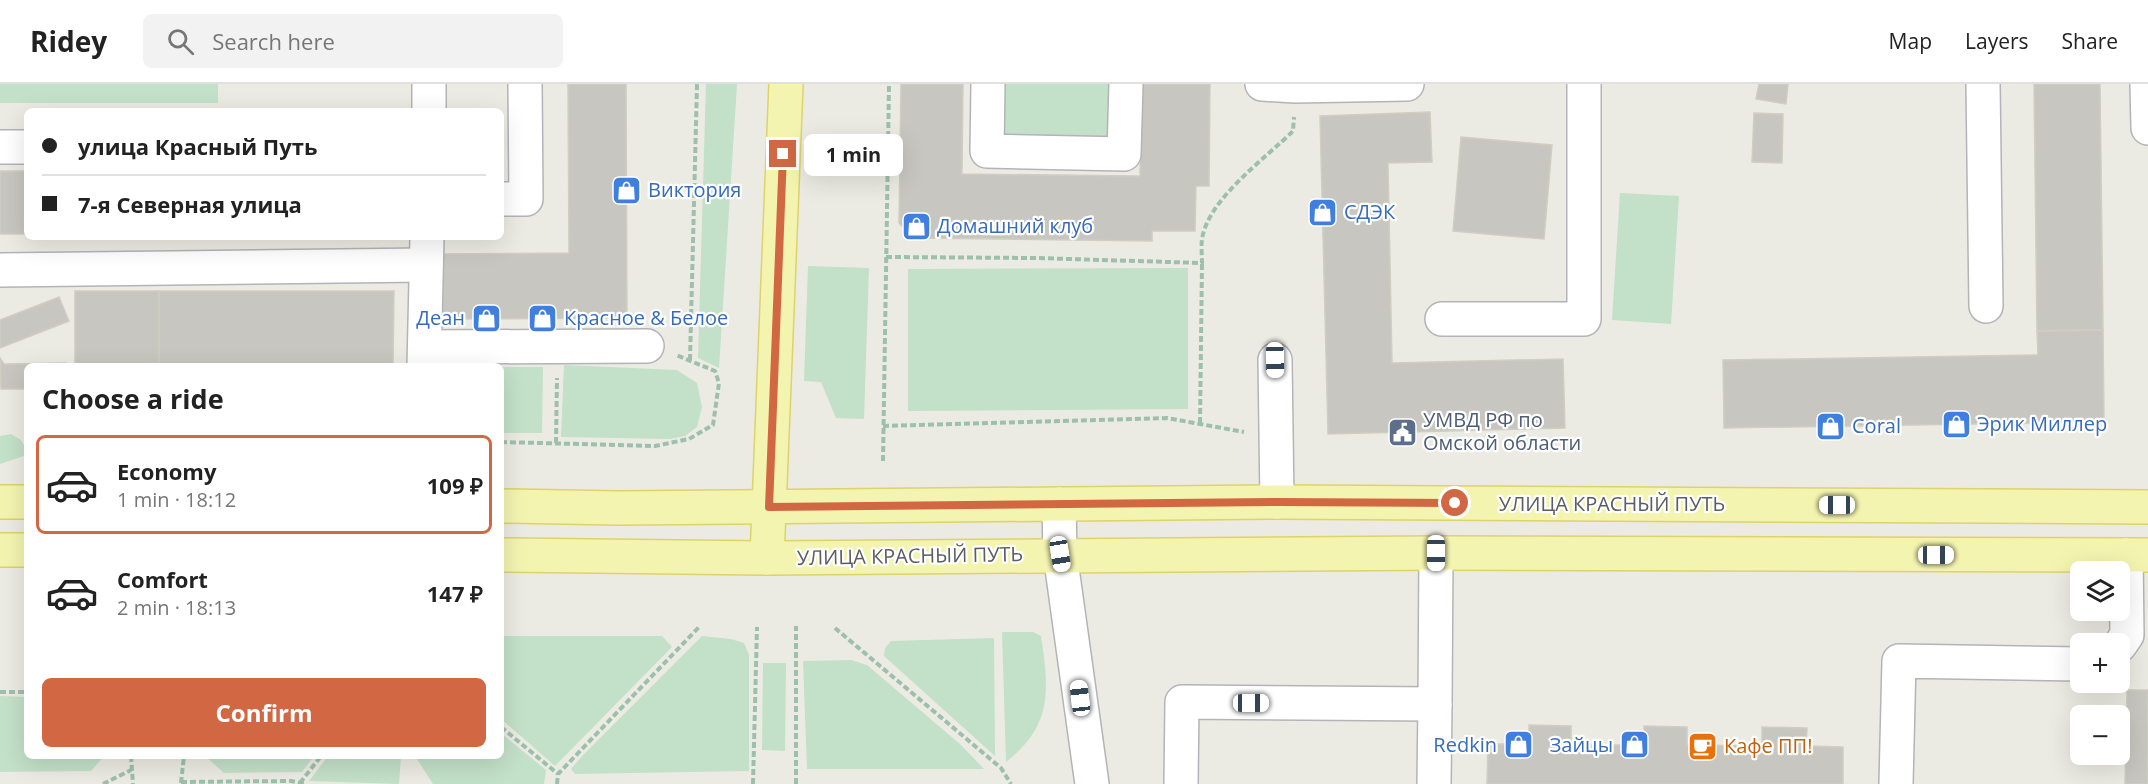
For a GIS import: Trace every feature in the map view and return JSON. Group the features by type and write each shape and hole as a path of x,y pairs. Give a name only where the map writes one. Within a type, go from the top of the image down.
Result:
{"main road":[{"path":"767,558 786,84"},
{"path":"0,502 24,502"},
{"name":"УЛИЦА КРАСНЫЙ ПУТЬ","path":"504,506 619,508 1277,502 2148,507"},
{"path":"0,549 24,550"},
{"name":"УЛИЦА КРАСНЫЙ ПУТЬ","path":"504,555 767,558 1060,554 1436,553 2137,555"}],"street":[{"path":"429,84 429,108"},
{"path":"504,199 526,199 525,84"},
{"path":"988,84 987,152 1124,154 1126,84"},
{"path":"1262,84 1295,86 1407,84"},
{"path":"1442,319 1584,319 1584,84"},
{"path":"1983,84 1986,306"},
{"path":"2147,84 2148,128"},
{"path":"0,147 24,147"},
{"path":"0,270 426,251 425,356 556,346 646,346"},
{"path":"1275,360 1277,502"},
{"path":"1059,504 1060,554 1092,784"},
{"path":"1434,784 1436,553"},
{"path":"2131,641 2137,555"},
{"path":"1896,784 1899,661 2070,664"},
{"path":"1181,784 1182,702 1435,704"}],"path":[{"path":"504,442 655,446 689,440 713,425 719,383 716,371 690,360 697,84"},
{"path":"883,461 889,84"},
{"path":"1200,423 1202,239 1206,226 1234,184 1293,131 1295,86"},
{"path":"886,257 1036,258 1202,263"},
{"path":"556,346 556,443"},
{"path":"883,426 1167,418 1277,440"},
{"path":"796,626 796,784"},
{"path":"557,784 558,774 699,627"},
{"path":"753,784 758,627"},
{"path":"835,628 1001,768 1011,784"},
{"path":"0,692 24,692"},
{"path":"504,729 558,774"},
{"path":"131,759 133,784"},
{"path":"183,759 181,783 306,784"},
{"path":"300,783 319,759"},
{"path":"103,784 131,770"}],"green space":[{"path":"0,84 218,84 218,103 0,103"},
{"path":"706,84 737,84 719,368 698,358"},
{"path":"994,84 1118,84 1117,146 993,144"},
{"path":"1620,193 1679,196 1671,324 1612,320"},
{"path":"808,266 869,268 864,419 836,418 821,382 804,381"},
{"path":"1188,268 1188,409 908,411 908,269"},
{"path":"564,365 677,370 697,383 702,407 697,427 685,436 670,439 561,437"},
{"path":"504,367 543,367 542,433 504,433"},
{"path":"11,434 21,440 24,445 24,456 0,464 0,436"},
{"path":"1002,632 1033,632 1041,636 1046,673 1046,690 1040,720 1021,748 1006,762"},
{"path":"504,636 662,636 672,647 555,766 504,722"},
{"path":"702,636 731,639 744,643 749,655 749,771 575,774 571,769 583,755"},
{"path":"994,638 995,756 884,656 885,648 891,641"},
{"path":"851,660 867,665 961,745 984,769 807,769 803,661"},
{"path":"763,663 786,663 785,751 762,750"},
{"path":"0,696 24,697 24,759 101,759 91,771 0,772"},
{"path":"504,735 546,770 544,784 433,784 417,759 504,759"},
{"path":"208,759 312,759 302,772 224,773"},
{"path":"326,759 401,759 399,784 309,781"}],"building":[{"path":"568,84 626,84 627,318 440,319 439,254 569,253"},
{"path":"901,84 963,84 962,174 1140,176 1141,84 1210,84 1209,186 1196,186 1195,231 1152,231 1152,241 913,238 899,223"},
{"path":"1759,84 1788,84 1786,104 1756,99"},
{"path":"2034,84 2100,84 2103,330 2037,331"},
{"path":"1430,112 1432,162 1388,163 1392,363 1563,359 1565,428 1328,434 1320,116"},
{"path":"1754,113 1783,114 1782,163 1752,162"},
{"path":"1461,137 1552,145 1544,239 1453,231"},
{"path":"0,171 24,171 24,234 0,234"},
{"path":"75,291 159,291 159,363 75,363"},
{"path":"159,291 394,291 393,363 159,363"},
{"path":"59,297 69,321 0,348 0,320"},
{"path":"2103,330 2104,422 1724,428 1723,360 2038,355 2037,331"},
{"path":"0,358 4,364 24,364 24,389 1,389"},
{"path":"2130,690 2148,690 2148,784 2125,784 2125,765 2130,765 2130,705 2127,705 2127,693 2130,693"},
{"path":"1529,725 1571,726 1571,745 1644,745 1644,726 1687,727 1687,745 1762,746 1762,727 1807,728 1806,746 1843,747 1843,784 1487,784 1488,744 1529,744"}],"place":[{"name":"Виктория","path":"627,190"},
{"name":"СДЭК","path":"1323,212"},
{"name":"Домашний клуб","path":"916,226"},
{"name":"Деан","path":"486,318"},
{"name":"Красное & Белое","path":"543,318"},
{"name":"Эрик Миллер","path":"1956,424"},
{"name":"Coral","path":"1831,426"},
{"name":"УМВД РФ по Омской области","path":"1402,432"},
{"name":"Redkin","path":"1518,745"},
{"name":"Зайцы","path":"1634,745"},
{"name":"Кафе ПП!","path":"1703,746"}],"route":[{"path":"783,154 769,507 1277,502 1455,503"}]}
